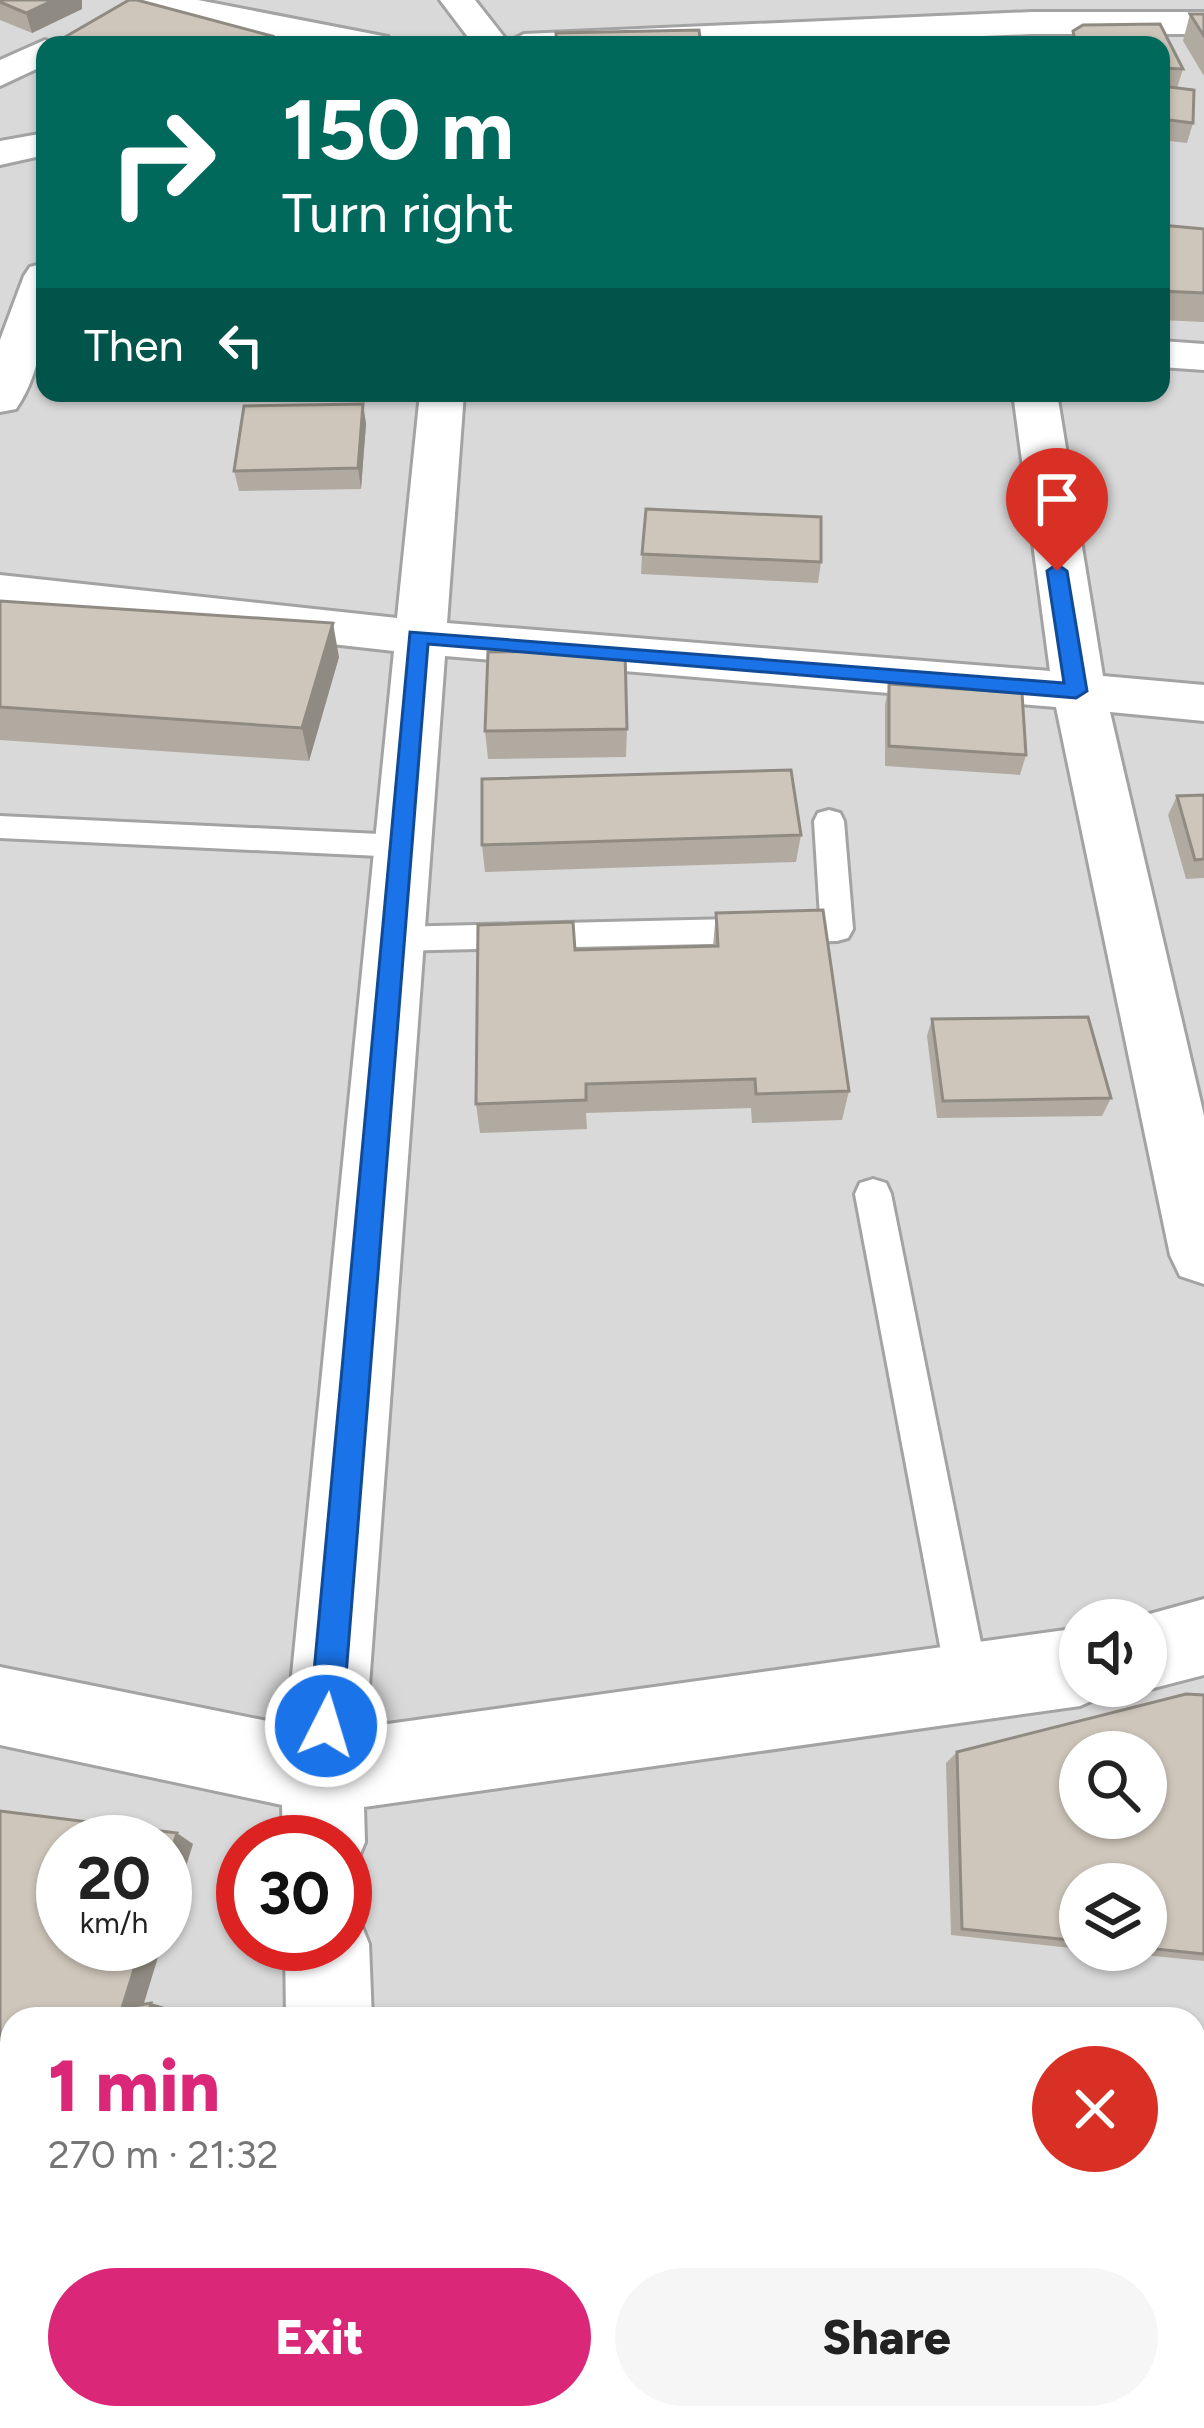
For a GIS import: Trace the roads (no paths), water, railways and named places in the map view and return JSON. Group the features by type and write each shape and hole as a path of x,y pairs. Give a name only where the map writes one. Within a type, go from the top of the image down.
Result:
{"street":[{"path":"457,0 485,36"},
{"path":"1002,0 1032,34"},
{"path":"1032,34 1064,0"},
{"path":"136,4 308,36"},
{"path":"940,36 1204,23"},
{"path":"0,75 36,55"},
{"path":"0,153 36,146"},
{"path":"0,399 36,301"},
{"path":"1170,355 1204,357"},
{"path":"323,1808 392,939 441,402"},
{"path":"1036,402 1076,691 1204,1255"},
{"path":"0,591 233,622 1204,703"},
{"path":"1167,1646 1204,1637"},
{"path":"0,1706 323,1808 968,1683 1059,1670"},
{"path":"328,1971 329,2007"}],"lane":[{"path":"392,939 837,929 829,821"},
{"path":"0,827 400,846"},
{"path":"873,1194 968,1683"}]}
